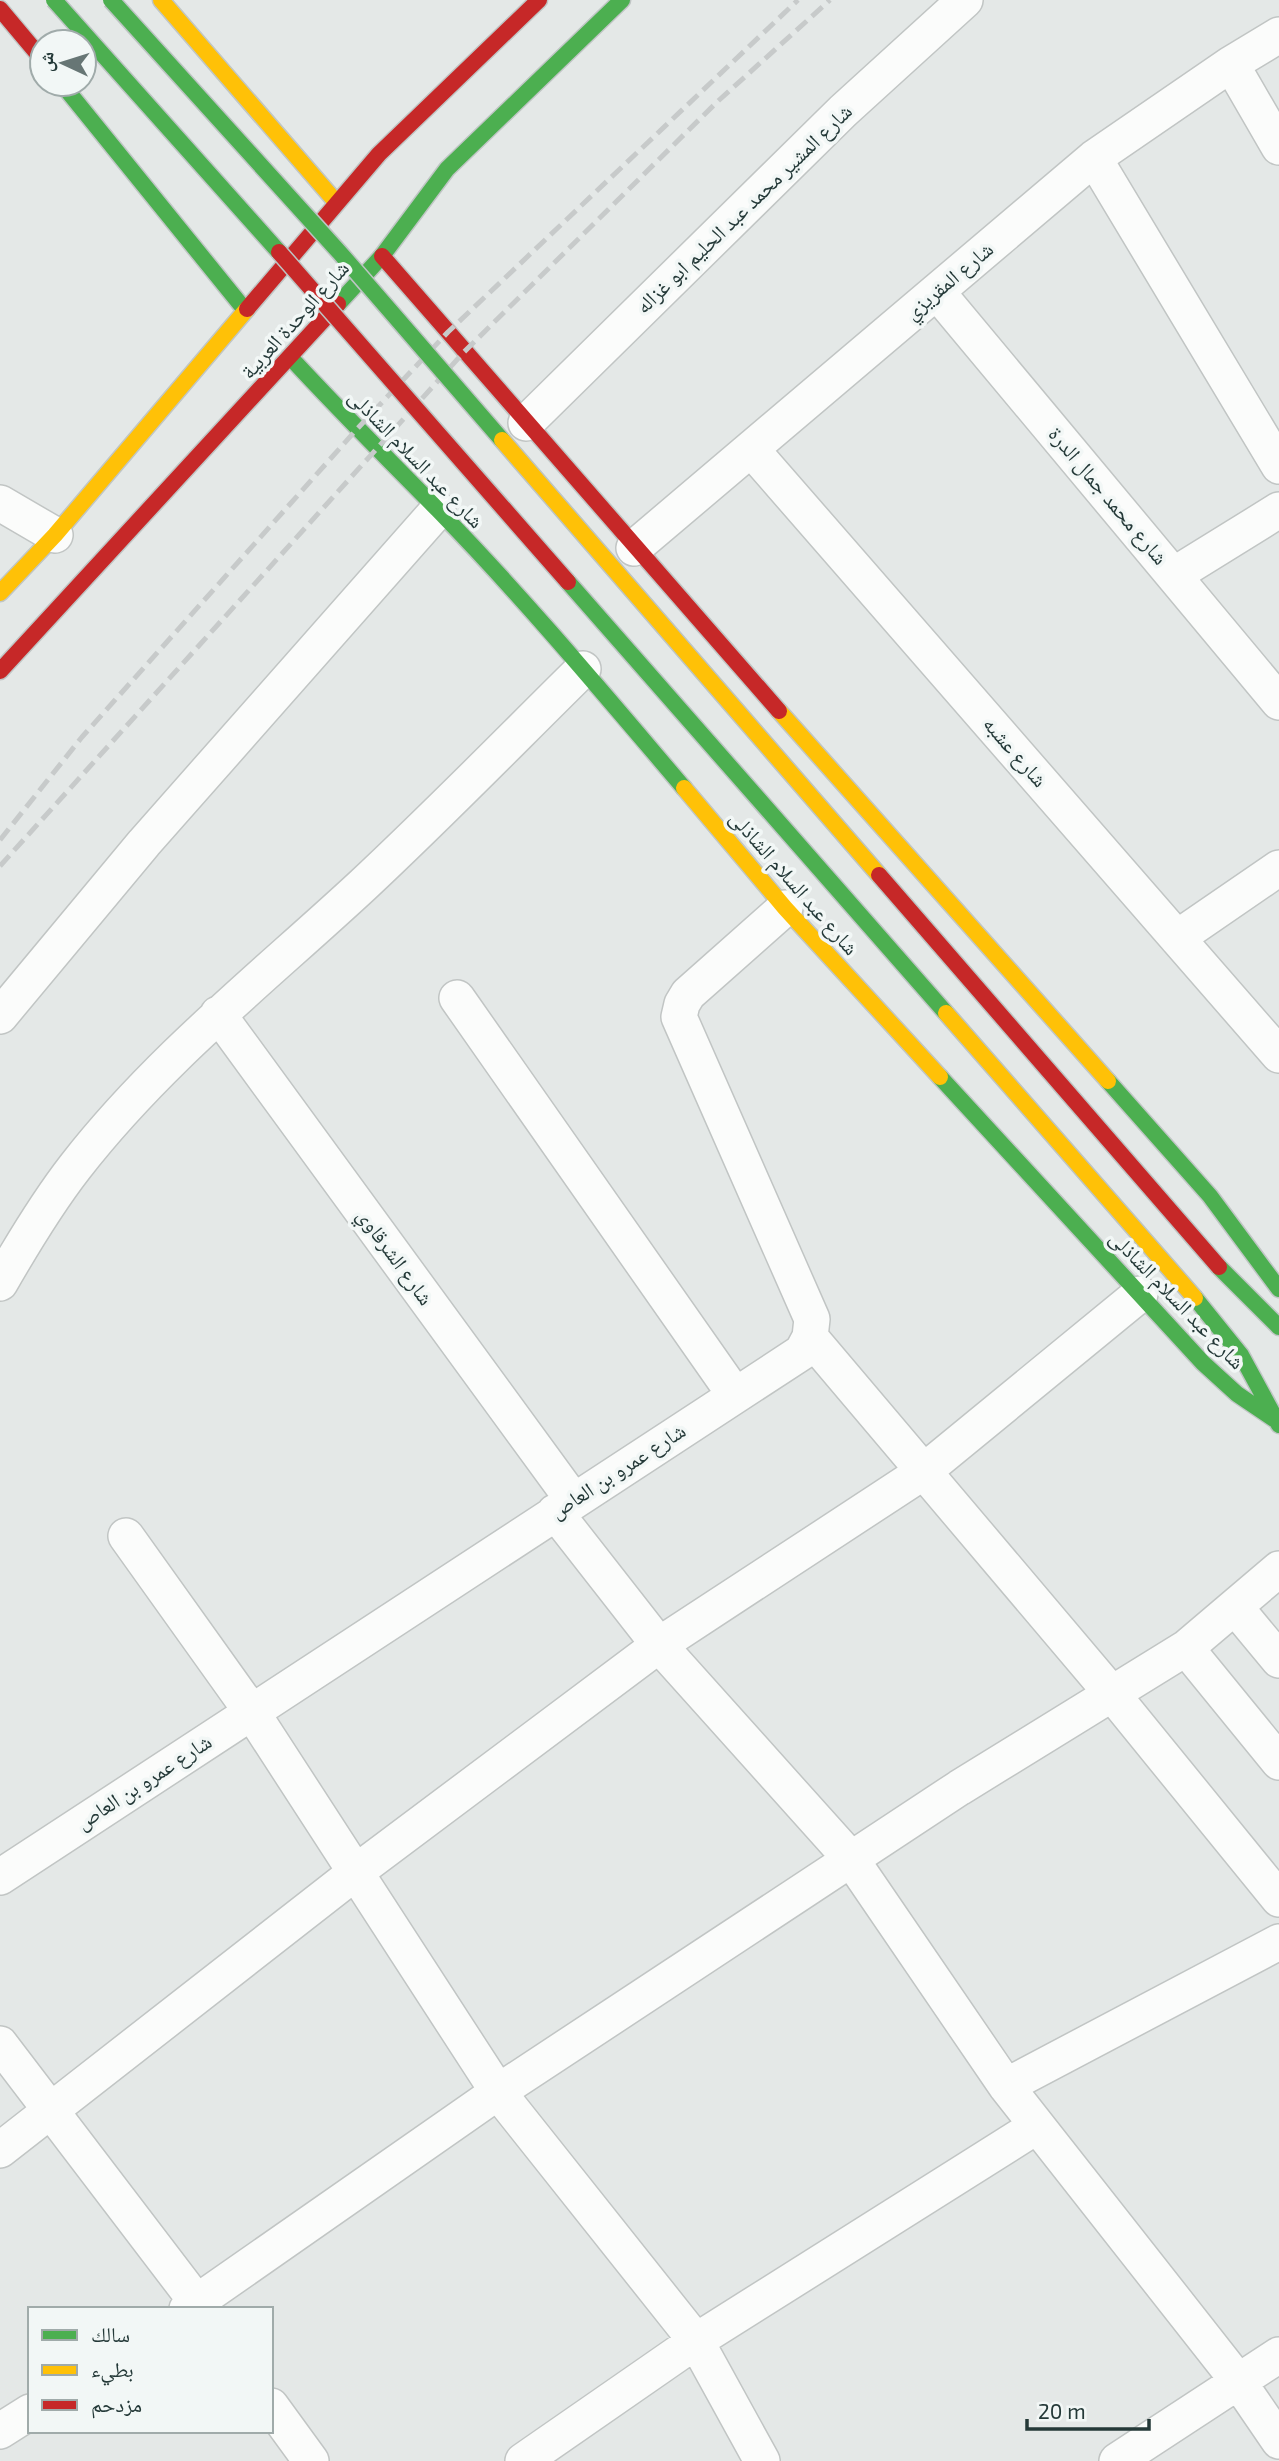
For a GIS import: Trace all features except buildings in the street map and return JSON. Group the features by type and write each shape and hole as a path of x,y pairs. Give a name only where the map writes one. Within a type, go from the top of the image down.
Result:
{"street":[{"path":"54,0 328,308 1195,1298 1241,1355 1276,1422"},
{"path":"111,0 340,253 1219,1267 1279,1327"},
{"path":"161,0 336,202"},
{"name":"شارع الوحدة العربية","path":"0,593 55,535 336,202 423,110 539,0"},
{"name":"شارع الوحدة العربية","path":"0,671 382,256 447,169 622,0"},
{"name":"شارع المشير محمد عبد الحليم ابو غزاله","path":"526,423 843,111 965,0"},
{"path":"0,9 31,14"},
{"name":"شارع المقريزي","path":"634,548 1094,158 1231,64 1279,35"},
{"path":"1231,64 1279,147"},
{"path":"73,98 245,310"},
{"path":"1094,158 1279,467"},
{"path":"382,256 634,548 1210,1196 1279,1289"},
{"name":"شارع محمد جمال الدرة","path":"937,292 1279,702"},
{"name":"شارع عبد السلام الشاذلى","path":"290,357 438,510 583,669 785,908 1203,1363 1237,1394 1276,1422"},
{"name":"شارع عشبه","path":"751,449 1279,1055"},
{"path":"0,503 55,535"},
{"path":"0,1016 144,843 438,510"},
{"path":"1174,575 1279,510"},
{"path":"0,1283 26,1236 75,1167 131,1102 218,1014 364,884 583,669"},
{"path":"1177,938 1279,868"},
{"path":"785,908 688,994 679,1017 812,1319 810,1336 1113,1695 1279,1899"},
{"path":"457,998 735,1395"},
{"name":"شارع الشرقاوي","path":"218,1014 659,1645 850,1860 1006,2086 1238,2381 1279,2441"},
{"path":"0,2150 51,2113 356,1872 659,1645 923,1472 1140,1294"},
{"name":"شارع عمرو بن العاص","path":"0,1877 802,1352 810,1336"},
{"path":"126,1536 251,1712 498,2092 696,2341 762,2461"},
{"path":"0,2044 195,2307 498,2092 959,1788 1186,1648 1279,1570"},
{"path":"1235,1607 1279,1660"},
{"path":"1186,1648 1279,1762"},
{"path":"1006,2086 1279,1942"},
{"path":"523,2461 696,2341 1037,2126"},
{"path":"1116,2461 1279,2355"},
{"path":"273,2409 311,2461"},
{"path":"0,2431 28,2413"}],"railway":[{"path":"0,840 82,737 357,429 448,332 798,0"},
{"path":"0,866 464,352 717,102 830,0"}],"traffic: fast":[{"path":"54,0 279,252"},
{"path":"111,0 340,253 502,440"},
{"path":"338,304 382,256 447,169 622,0"},
{"path":"73,98 245,310"},
{"path":"290,357 501,577 684,788"},
{"path":"568,582 946,1013"},
{"path":"940,1077 1203,1363 1237,1394 1274,1419"},
{"path":"1108,1081 1210,1196 1279,1289"},
{"path":"1219,1267 1279,1327"},
{"path":"1195,1298 1241,1355 1279,1425"}],"traffic: slow":[{"path":"161,0 336,202"},
{"path":"0,593 55,535 247,309"},
{"path":"502,440 879,875"},
{"path":"779,711 1108,1081"},
{"path":"684,788 785,908 940,1077"},
{"path":"946,1013 1195,1298"}],"traffic: jam":[{"path":"247,309 379,154 539,0"},
{"path":"0,9 28,42"},
{"path":"279,252 568,582"},
{"path":"382,256 779,711"},
{"path":"0,671 338,304"},
{"path":"879,875 1219,1267"}]}
